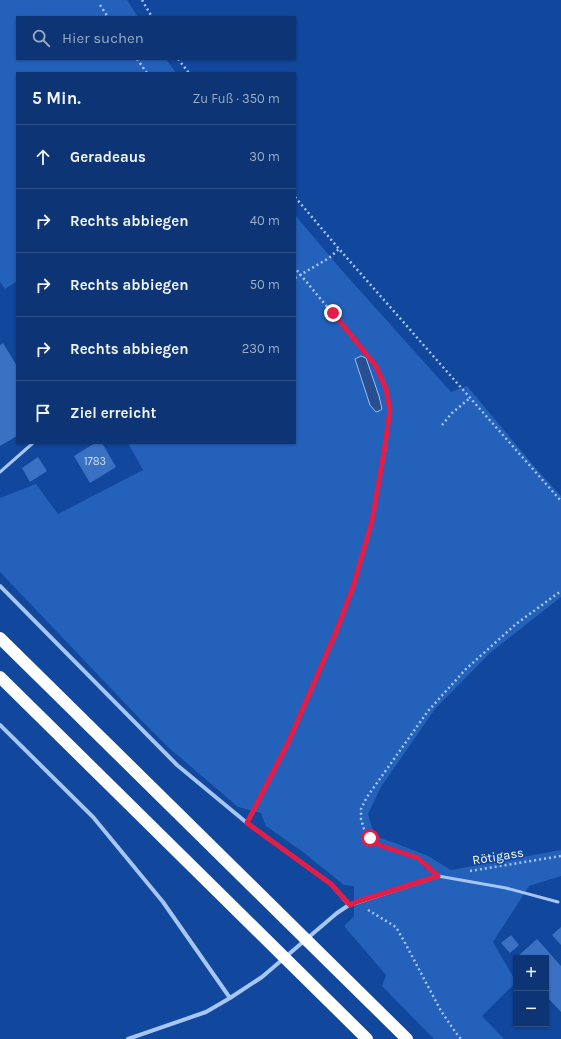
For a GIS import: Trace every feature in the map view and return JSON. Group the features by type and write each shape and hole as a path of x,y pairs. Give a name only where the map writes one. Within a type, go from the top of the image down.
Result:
{"highway":[{"path":"0,638 407,1039"},
{"path":"0,678 367,1039"}],"street":[{"path":"0,586 177,765 247,823 331,884 350,905"},
{"path":"0,725 93,817 163,902 230,998"},
{"path":"128,1039 206,1012 230,998 262,977 337,913 350,905 438,876"}],"lane":[{"path":"0,472 32,444"},
{"path":"438,876 506,888 558,902"}],"path":[{"path":"142,0 151,16"},
{"path":"100,5 107,16"},
{"path":"138,60 146,72"},
{"path":"179,60 189,72"},
{"path":"296,198 561,501"},
{"path":"296,277 329,258 339,249"},
{"path":"247,823 288,743 336,632 353,587 372,521 390,410 386,389 376,366 296,269"},
{"path":"442,426 452,413 470,398"},
{"path":"438,876 418,858 379,845 370,838 364,829 361,819 361,809 367,797 428,711 466,670 516,624 561,591"},
{"name":"Rötigass","path":"468,871 561,856"},
{"path":"356,902 396,928 441,1011 462,1039"}],"shaded area":[{"path":"0,0 127,0 137,16 16,16 16,60 167,60 175,72 16,72 16,282 5,289 0,282"},
{"path":"296,216 345,274 451,392 467,386 561,496 561,597 490,653 435,709 381,787 368,814 373,831 380,838 428,856 451,870 561,850 561,876 529,886 493,942 513,977 513,985 482,1016 504,1039 434,1039 382,986 386,975 344,926 354,916 354,886 344,885 303,852 266,826 261,813 238,807 168,747 0,572 0,498 36,484 58,514 143,470 129,444 296,444"},
{"path":"361,356 366,358 379,396 382,409 376,412 370,405 355,359"}],"building":[{"path":"3,343 16,364 16,437 0,446 0,345"},
{"path":"93,444 103,444 116,467 90,483 74,456"},
{"path":"38,457 47,471 30,482 22,468"},
{"path":"561,927 561,945 552,935"},
{"path":"511,935 519,945 510,953 501,943"},
{"path":"537,939 561,966 561,1012 549,999 549,955 519,955"}],"route":[{"path":"333,313 376,366 386,389 390,410 384,452 372,521 353,587 336,632 288,743 247,823 331,884 350,905 438,876 418,858 379,845 370,838"}]}
